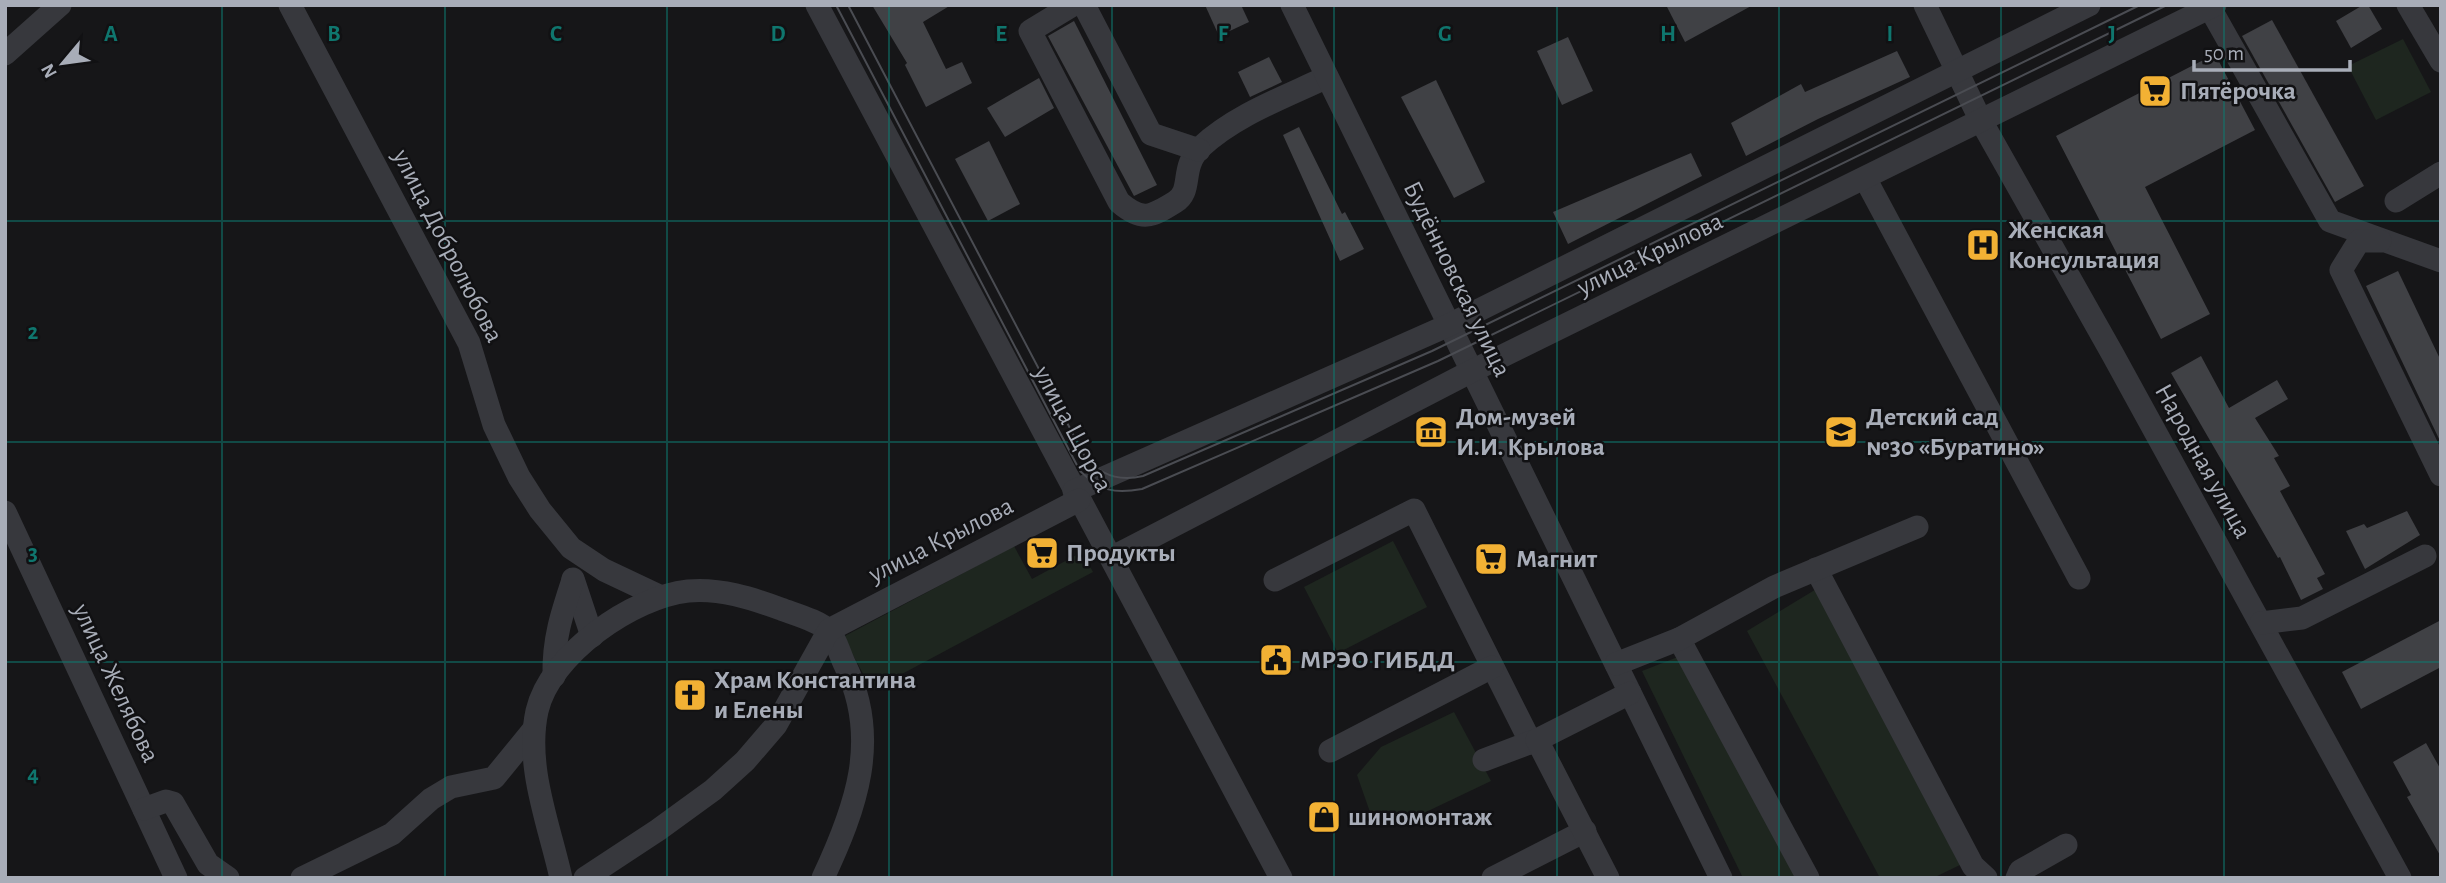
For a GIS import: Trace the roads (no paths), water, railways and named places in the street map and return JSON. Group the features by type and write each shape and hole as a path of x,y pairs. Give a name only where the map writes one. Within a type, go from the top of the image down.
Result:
{"street":[{"path":"5,54 60,5"},
{"name":"улица Добролюбова","path":"290,5 469,343 495,425 519,477 540,510 571,548 604,570 659,596"},
{"name":"улица Щорса","path":"817,5 1076,496 1113,557 1281,878"},
{"path":"1073,5 1030,31 1119,202 1140,216 1149,216 1179,200 1186,190 1186,166 1199,150 1255,111 1327,77"},
{"path":"1084,5 1151,134 1199,150"},
{"name":"Будённовская улица","path":"1292,5 1470,372 1721,878"},
{"name":"Народная улица","path":"1925,5 1959,70 1980,119 2400,878"},
{"name":"улица Крылова","path":"829,630 1076,496 1449,325 2089,5"},
{"path":"2408,5 2441,61"},
{"path":"2212,6 2330,221 2441,261"},
{"name":"улица Крылова","path":"1113,557 1470,372 1866,180 1980,119 2212,6"},
{"path":"2396,201 2441,173"},
{"path":"1866,180 2079,578"},
{"path":"2380,241 2359,241 2341,271 2441,475"},
{"path":"1275,580 1414,510 1492,667 1585,831 1608,878"},
{"name":"улица Желябова","path":"5,512 176,878"},
{"path":"1616,664 1679,639 1774,587 1917,527"},
{"path":"571,548 573,580 592,636"},
{"path":"2261,624 2302,618 2425,556"},
{"path":"1816,569 1973,866 1986,878"},
{"path":"554,676 557,626 573,580"},
{"path":"561,878 536,769 534,729 538,707 554,676 592,636 659,596 691,591 739,595 795,614 829,630 857,690 863,751 860,778 849,815 823,878"},
{"path":"585,878 659,830 713,790 745,761 784,712 829,630"},
{"path":"1679,639 1808,878"},
{"path":"1330,751 1492,667"},
{"path":"1484,760 1534,741 1630,693"},
{"path":"302,878 392,834 430,799 451,787 494,778 534,729"},
{"path":"144,809 166,801 173,803 208,864 228,878"},
{"path":"1493,878 1585,831"},
{"path":"2017,878 2020,871 2066,845"}],"tram line":[{"path":"836,5 1080,471 1101,487 1116,491 1142,489 1438,361 2167,5"},
{"path":"848,5 1084,455 1103,472 1125,478 1143,476 1432,351 2140,5"}],"place":[{"name":"Пятёрочка","path":"2155,91"},
{"name":"Женская Консультация","path":"1983,245"},
{"name":"Дом-музей И.И. Крылова","path":"1431,432"},
{"name":"Детский сад №30 «Буратино»","path":"1841,432"},
{"name":"Продукты","path":"1042,553"},
{"name":"Магнит","path":"1491,559"},
{"name":"МРЭО ГИБДД","path":"1276,660"},
{"name":"Храм Константина и Елены","path":"690,695"},
{"name":"шиномонтаж","path":"1324,817"}]}
